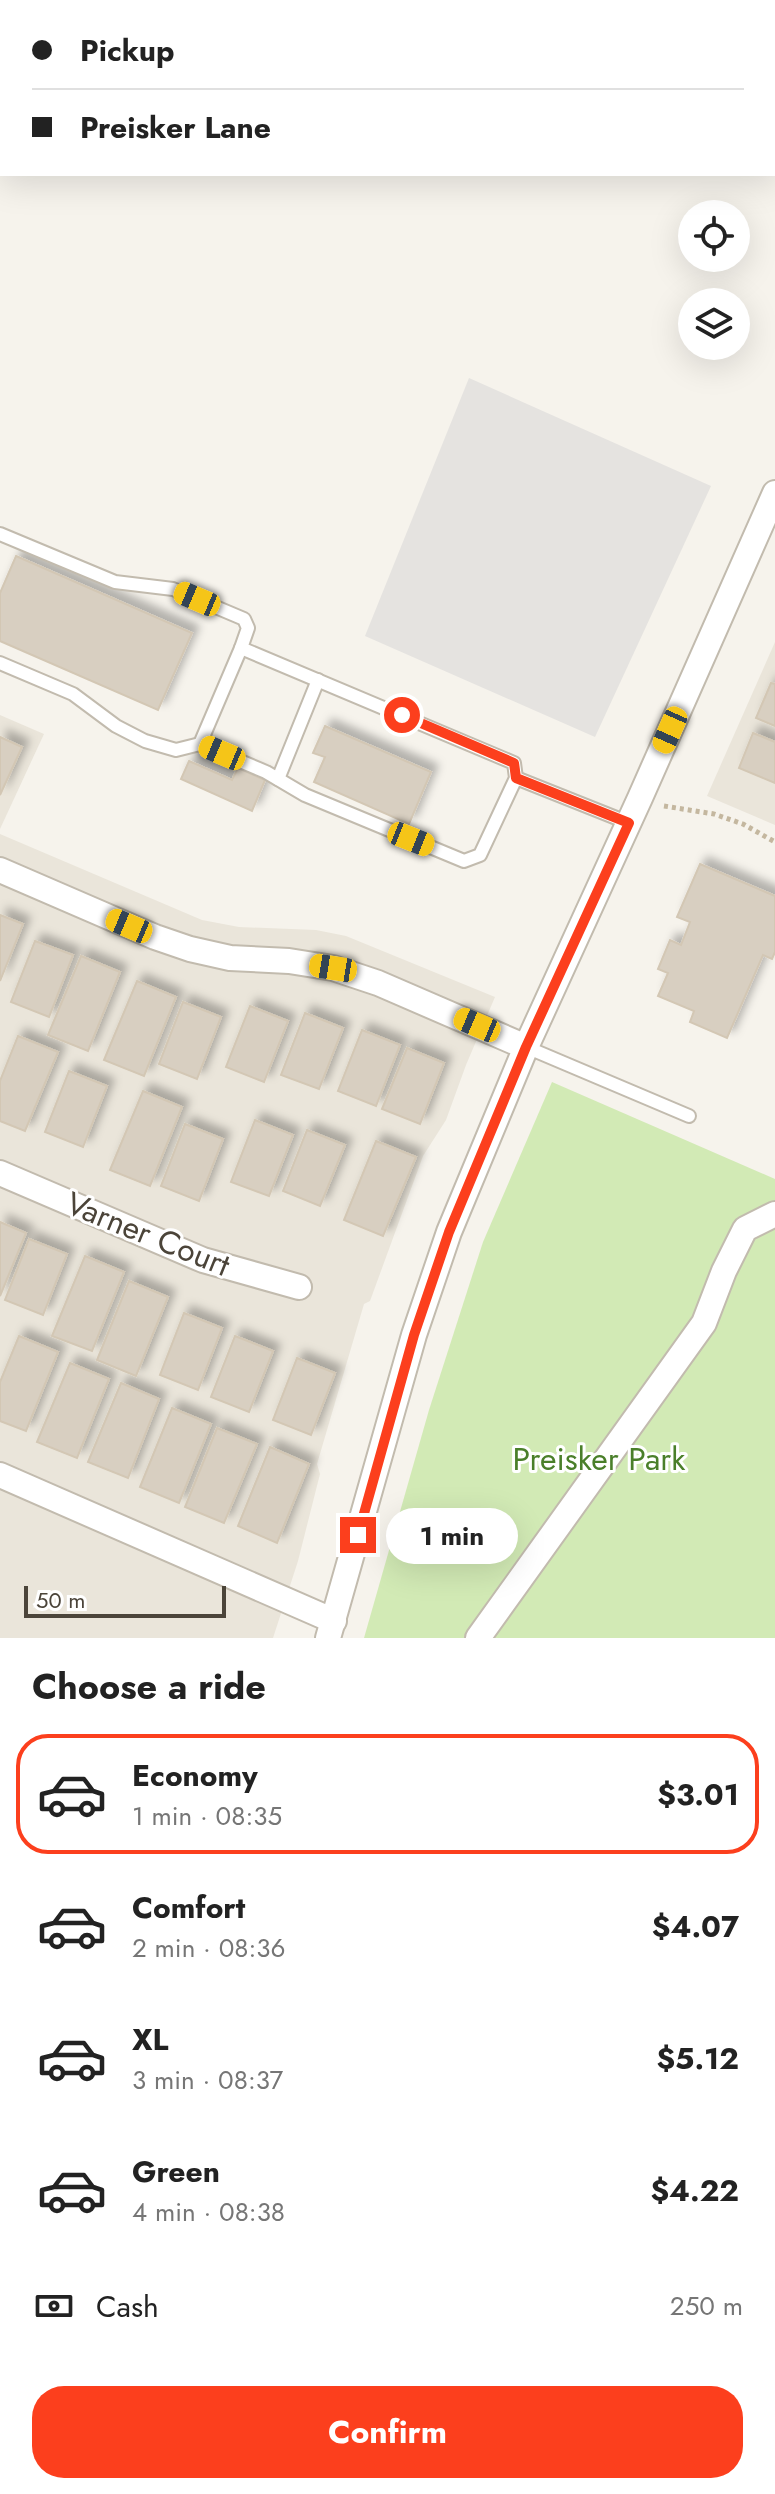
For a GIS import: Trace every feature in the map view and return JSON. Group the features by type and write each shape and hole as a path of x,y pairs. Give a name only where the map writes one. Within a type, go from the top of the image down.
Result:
{"street":[{"path":"0,1475 331,1630 414,1335 449,1232 526,1047 775,493"},
{"path":"0,870 190,949 230,958 289,961 333,968 378,983 526,1047"},
{"name":"Varner Court","path":"0,1173 203,1260 299,1287"},
{"path":"478,1638 704,1323 724,1271 745,1229 775,1214"}],"lane":[{"path":"0,534 115,582 173,589 244,619 248,628 241,648 200,744"},
{"path":"0,663 73,694 116,726 145,741 176,750 200,744 278,779 305,795 464,861 480,855 516,778 514,763 241,648"},
{"path":"278,779 318,680"},
{"path":"516,778 629,823"},
{"path":"526,1047 689,1116"}],"path":[{"path":"640,798 669,808 714,814 743,824 775,842"}],"shaded area":[{"path":"469,378 711,486 595,737 365,636"},
{"path":"775,642 775,825 707,796"},
{"path":"0,715 44,734 0,829"},
{"path":"0,834 202,920 239,927 316,930 346,936 495,997 446,1120 423,1156 370,1301 364,1304 317,1464 320,1474 298,1561 273,1638 0,1638"}],"green space":[{"name":"Preisker Park","path":"552,1082 775,1179 775,1638 364,1638 429,1410 483,1242"}],"building":[{"path":"16,556 192,633 158,710 0,641 0,593"},
{"path":"771,683 775,684 775,726 756,718"},
{"path":"325,726 431,772 409,824 314,782 325,757 313,753"},
{"path":"753,733 775,742 775,783 739,768"},
{"path":"0,737 22,747 0,795"},
{"path":"189,761 232,780 238,768 265,780 252,811 181,779"},
{"path":"700,864 775,896 775,952 772,959 763,955 727,1038 690,1022 694,1011 658,996 668,973 658,969 670,940 681,945 690,922 677,917"},
{"path":"0,915 23,924 0,981"},
{"path":"35,941 73,955 49,1017 11,1002"},
{"path":"81,956 120,972 88,1051 48,1035"},
{"path":"137,981 176,997 144,1076 104,1060"},
{"path":"183,1002 221,1017 197,1079 159,1064"},
{"path":"250,1006 288,1021 264,1082 226,1067"},
{"path":"305,1013 343,1028 319,1089 281,1075"},
{"path":"362,1030 400,1045 376,1106 338,1091"},
{"path":"18,1036 58,1052 25,1131 0,1121 0,1081"},
{"path":"407,1048 444,1063 420,1124 382,1109"},
{"path":"69,1071 107,1086 83,1147 45,1132"},
{"path":"143,1091 182,1107 150,1186 110,1170"},
{"path":"255,1120 293,1135 269,1196 231,1182"},
{"path":"185,1124 223,1139 199,1201 161,1186"},
{"path":"307,1130 345,1145 320,1206 283,1191"},
{"path":"376,1141 416,1157 383,1236 344,1220"},
{"path":"0,1222 26,1233 0,1296"},
{"path":"29,1239 67,1254 43,1315 5,1300"},
{"path":"85,1256 124,1272 92,1351 52,1336"},
{"path":"129,1281 168,1297 136,1376 97,1360"},
{"path":"184,1313 222,1328 198,1390 160,1375"},
{"path":"19,1336 58,1352 26,1431 0,1421 0,1382"},
{"path":"235,1336 273,1351 249,1412 211,1397"},
{"path":"297,1358 335,1373 311,1435 273,1420"},
{"path":"70,1363 109,1379 77,1458 37,1442"},
{"path":"121,1383 159,1399 128,1478 88,1462"},
{"path":"172,1408 211,1424 179,1503 140,1487"},
{"path":"217,1428 257,1444 224,1523 185,1507"},
{"path":"270,1447 309,1464 277,1543 238,1526"}],"route":[{"path":"358,1535 414,1335 449,1232 526,1047 629,823 516,778 514,763 402,715"}]}
